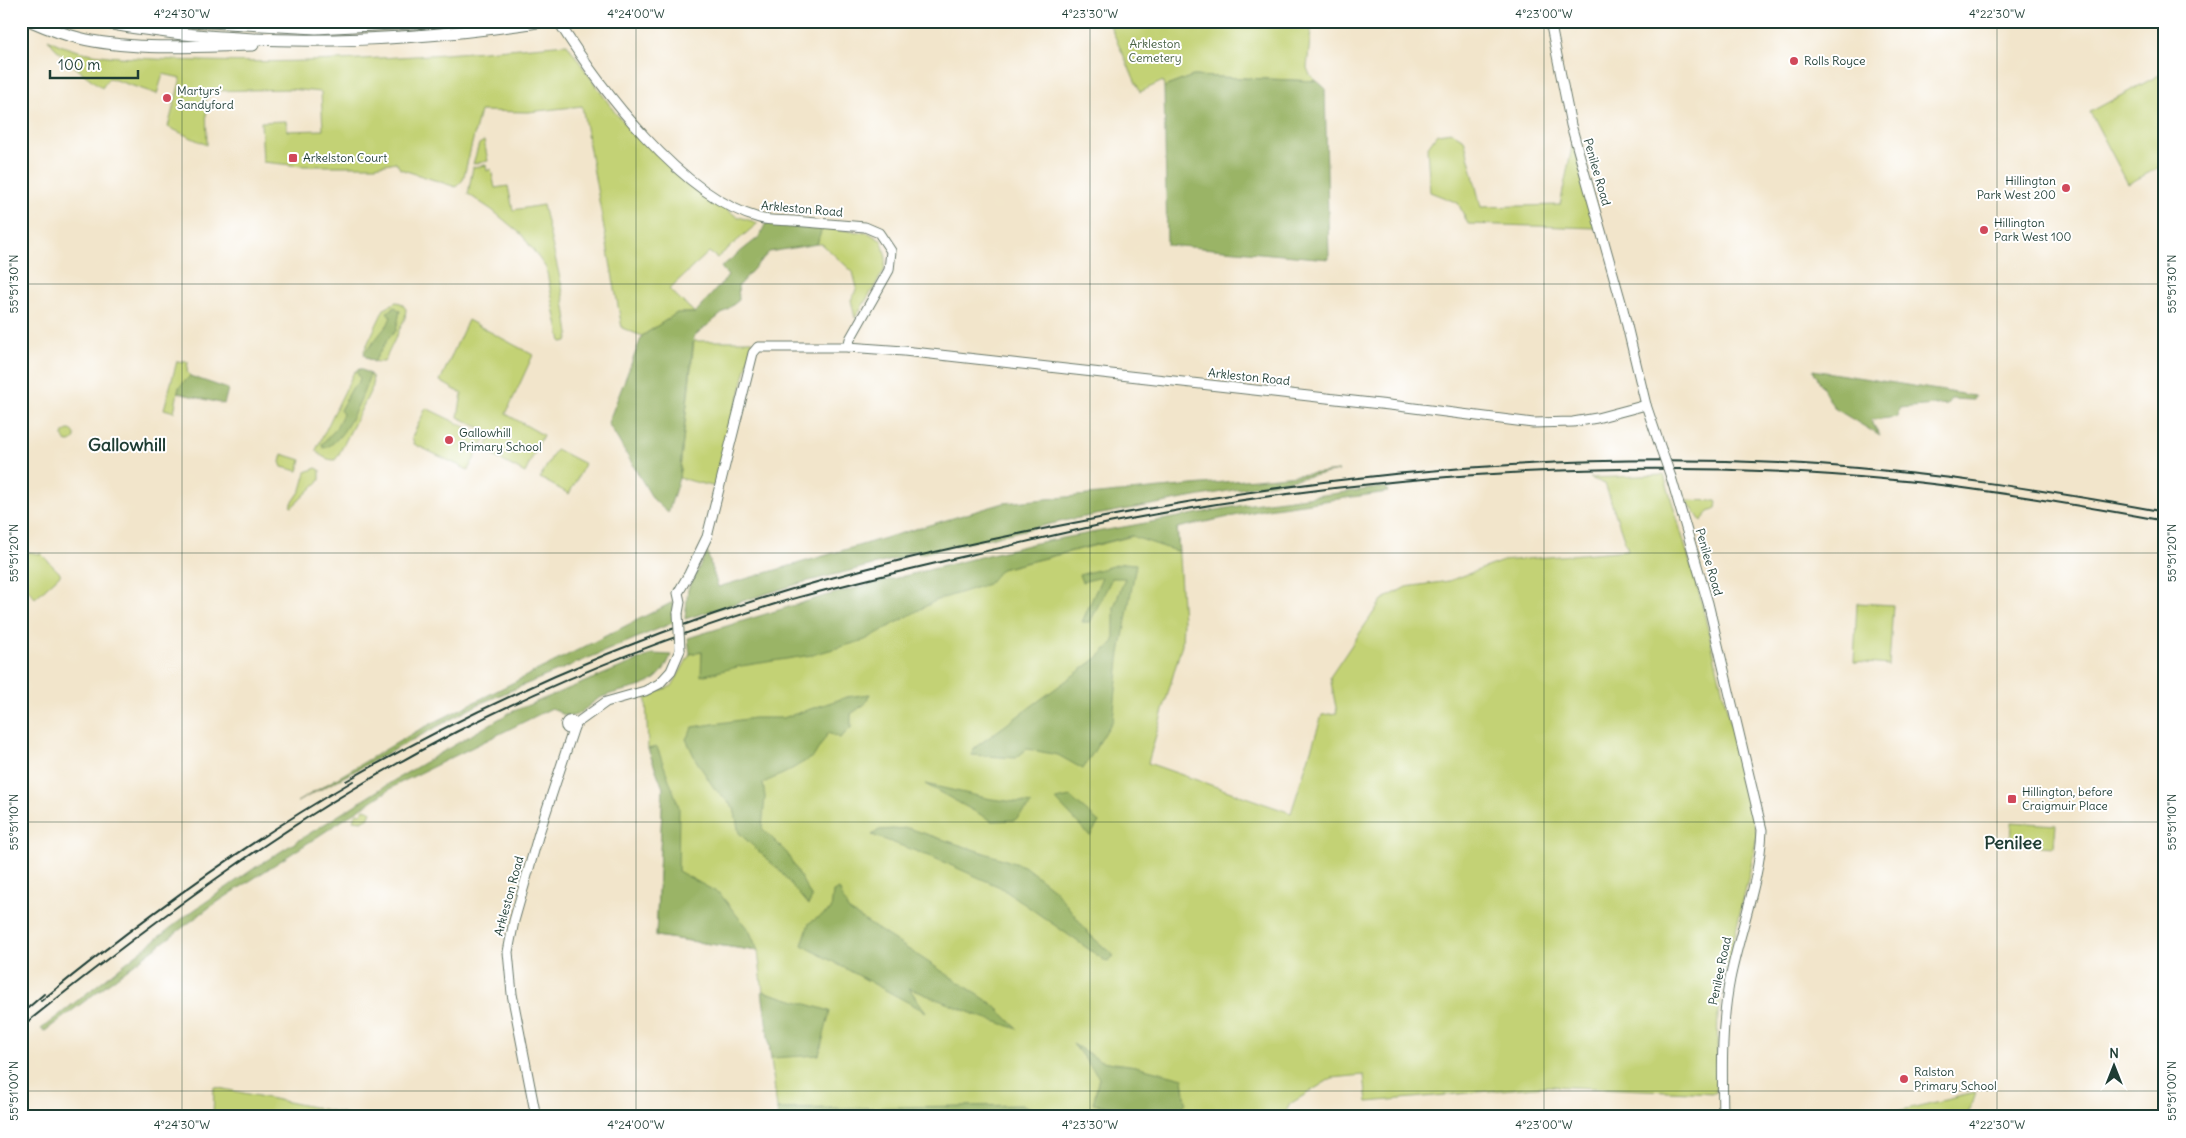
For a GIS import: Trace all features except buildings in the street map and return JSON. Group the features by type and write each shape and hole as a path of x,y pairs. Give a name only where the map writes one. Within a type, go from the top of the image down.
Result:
{"highway":[{"path":"31,21 79,38 120,44 314,44 468,31 544,21"},
{"path":"95,21 149,29 238,37 321,40 389,37"},
{"path":"193,21 316,28 449,21"}],"street":[{"name":"Arkleston Road","path":"558,21 616,106 692,180 731,208 761,219 865,227 879,232 891,251 889,270 850,339 848,348"},
{"name":"Penilee Road","path":"1550,21 1571,125 1623,309 1646,405 1671,477 1710,612 1762,830 1760,852 1730,978 1724,1018 1723,1117"},
{"name":"Arkleston Road","path":"536,1117 511,986 508,952 514,921 568,744 572,725 606,702 645,691 659,684 671,671 680,650 678,613 680,602 678,593 707,537 755,350 764,346 904,351 1533,423 1573,422 1646,405"}],"green space":[{"name":"Arkleston Cemetery","path":"1108,21 1312,21 1307,68 1310,75 1317,81 1193,76 1164,87 1163,81 1140,92"},
{"path":"48,39 86,53 114,57 258,62 465,53 567,44 616,114 684,180 736,216 758,223 717,258 709,252 669,289 695,313 677,313 642,336 622,328 582,106 528,112 480,111 463,180 456,187 400,169 396,162 375,166 301,166 263,162 261,122 286,121 287,131 323,130 321,92 290,89 210,91 210,96 206,97 207,145 168,127 181,78 163,74 157,94 109,78 102,88 66,59"},
{"path":"2165,72 2165,164 2128,184 2090,112"},
{"path":"1193,76 1317,81 1325,88 1329,259 1167,245 1164,87"},
{"path":"1452,132 1464,139 1481,207 1560,205 1573,142 1597,228 1468,224 1458,203 1430,192 1427,148 1437,134"},
{"path":"484,141 488,161 473,164 479,144"},
{"path":"486,165 487,171 491,169 495,188 508,186 513,210 543,205 562,287 569,334 567,341 561,342 546,268 522,235 492,210 468,194 473,167"},
{"path":"766,223 822,228 817,244 769,252 738,286 739,300 694,336 679,478 668,513 653,499 608,423 642,336 677,313 695,313 728,276 721,267 759,237"},
{"path":"822,228 869,233 882,241 886,258 884,271 855,318 851,300 857,288 853,272 822,244 817,244"},
{"path":"396,302 401,303 406,309 405,318 384,362 371,361 364,351 384,309"},
{"path":"395,307 400,311 396,331 389,337 374,362 364,354 388,324 391,317 387,312"},
{"path":"468,320 533,355 506,414 543,435 525,473 484,451 492,434 458,417 462,394 440,381"},
{"path":"694,341 753,341 716,487 679,478"},
{"path":"177,361 188,362 187,371 190,376 179,387 174,412 164,409"},
{"path":"360,369 372,376 373,386 338,456 335,460 322,456 316,450 354,372"},
{"path":"360,369 370,374 358,405 346,428 338,438 331,445 323,448 322,444 335,430 343,414 340,410 353,387 358,384 360,378 356,371"},
{"path":"1813,370 1975,396 1973,400 1951,399 1947,404 1899,408 1898,417 1871,420 1880,436 1834,408"},
{"path":"190,376 228,389 224,404 178,393 179,387"},
{"name":"Gallowhill Primary School","path":"426,408 486,437 468,470 414,444 412,437"},
{"path":"67,430 71,430 75,436 71,442 67,442 63,438 63,434"},
{"path":"556,449 585,464 569,494 540,478"},
{"path":"282,454 301,460 298,471 282,467 280,462"},
{"path":"316,468 320,470 320,480 292,507 290,506 301,490 306,472"},
{"path":"1339,471 1068,520 919,554 918,550 905,554 905,557 801,583 685,619 688,589 707,552 718,587 1004,503"},
{"path":"1664,475 1700,596 1757,835 1718,1013 1716,1093 1547,1086 1367,1102 1364,1075 1332,1078 1290,1104 1283,1117 778,1117 758,951 656,936 663,788 648,749 646,696 672,686 690,654 702,652 702,669 941,584 1177,525 1183,621 1182,644 1148,763 1291,813 1322,715 1337,713 1330,677 1382,600 1406,587 1449,581 1503,561 1628,550 1605,484 1590,478"},
{"path":"1386,487 1388,492 1267,509 1177,528 1179,552 1131,536 1001,569 988,584 937,600 865,640 812,655 741,666 701,676 702,652 690,654 688,638 824,596 1036,543 1244,505"},
{"path":"1686,500 1717,501 1716,509 1709,512 1701,521"},
{"path":"21,551 41,554 61,574 35,598 21,581"},
{"path":"1124,563 1136,564 1119,659 1113,720 1083,769 1058,755 1027,749 1016,758 972,755 973,749 1097,658 1114,641 1114,607 1125,578 1112,578 1090,622 1082,622 1102,577 1082,582 1079,575"},
{"path":"673,602 675,622 481,703 297,802 415,732"},
{"path":"1857,603 1893,605 1889,665 1854,662"},
{"path":"653,654 671,655 659,675 651,681 602,697 573,716 565,715 552,708 398,784 210,907 45,1031 41,1029 187,915 256,867 398,778 509,713"},
{"path":"870,694 865,704 851,714 851,728 840,738 828,733 814,756 763,783 765,797 762,828 787,853 812,898 808,905 779,870 739,833 734,808 714,788 696,760 686,739 693,727 754,718 783,718 847,697"},
{"path":"657,747 679,807 678,871 720,894 750,932 758,951 656,936 663,788 648,749"},
{"path":"925,784 991,799 1032,804 1015,820 992,821"},
{"path":"1070,797 1099,822 1090,836 1056,800"},
{"path":"364,809 371,811 369,817 362,821 353,820 357,813 361,814"},
{"path":"2012,822 2056,825 2054,847 2011,844"},
{"path":"908,828 1024,866 1055,890 1090,935 1114,956 1107,962 1000,887 932,857 872,835 879,830"},
{"path":"839,889 848,910 994,1005 1018,1029 976,1015 909,988 926,1012 802,945 809,923 831,910 833,892"},
{"path":"762,991 830,1011 819,1055 771,1058"},
{"path":"1073,1044 1101,1061 1136,1066 1183,1078 1186,1103 1171,1117 1093,1104 1099,1077"},
{"path":"214,1087 347,1114 347,1117 213,1117"},
{"path":"1975,1093 1967,1117 1872,1117"},
{"path":"1023,1105 1054,1116 778,1117 777,1109"}],"railway":[{"path":"346,781 390,756 526,689 619,649 760,599 853,572 994,539 1179,503 1270,489 1452,469 1544,463 1727,461 1863,468 1950,478 2036,490 2165,512"},
{"path":"21,1027 177,906 285,831 341,796 456,732 576,676 701,628 785,601 927,565 1119,521 1216,504 1314,490 1510,473 1609,469 1708,469 1807,473 1905,481 2035,498 2165,521"},
{"path":"41,1001 116,941 192,885 271,831 353,781"},
{"path":"21,1014 44,994"}],"place":[{"name":"Rolls Royce","path":"1794,61"},
{"name":"Martyrs' Sandyford","path":"167,98"},
{"name":"Arkelston Court","path":"293,158"},
{"name":"Hillington Park West 200","path":"2066,188"},
{"name":"Hillington Park West 100","path":"1984,230"},
{"name":"Gallowhill Primary School","path":"449,440"},
{"name":"Hillington, before Craigmuir Place","path":"2012,799"},
{"name":"Ralston Primary School","path":"1904,1079"}],"district":[{"name":"Gallowhill","path":"127,445"},
{"name":"Penilee","path":"2013,843"}]}
